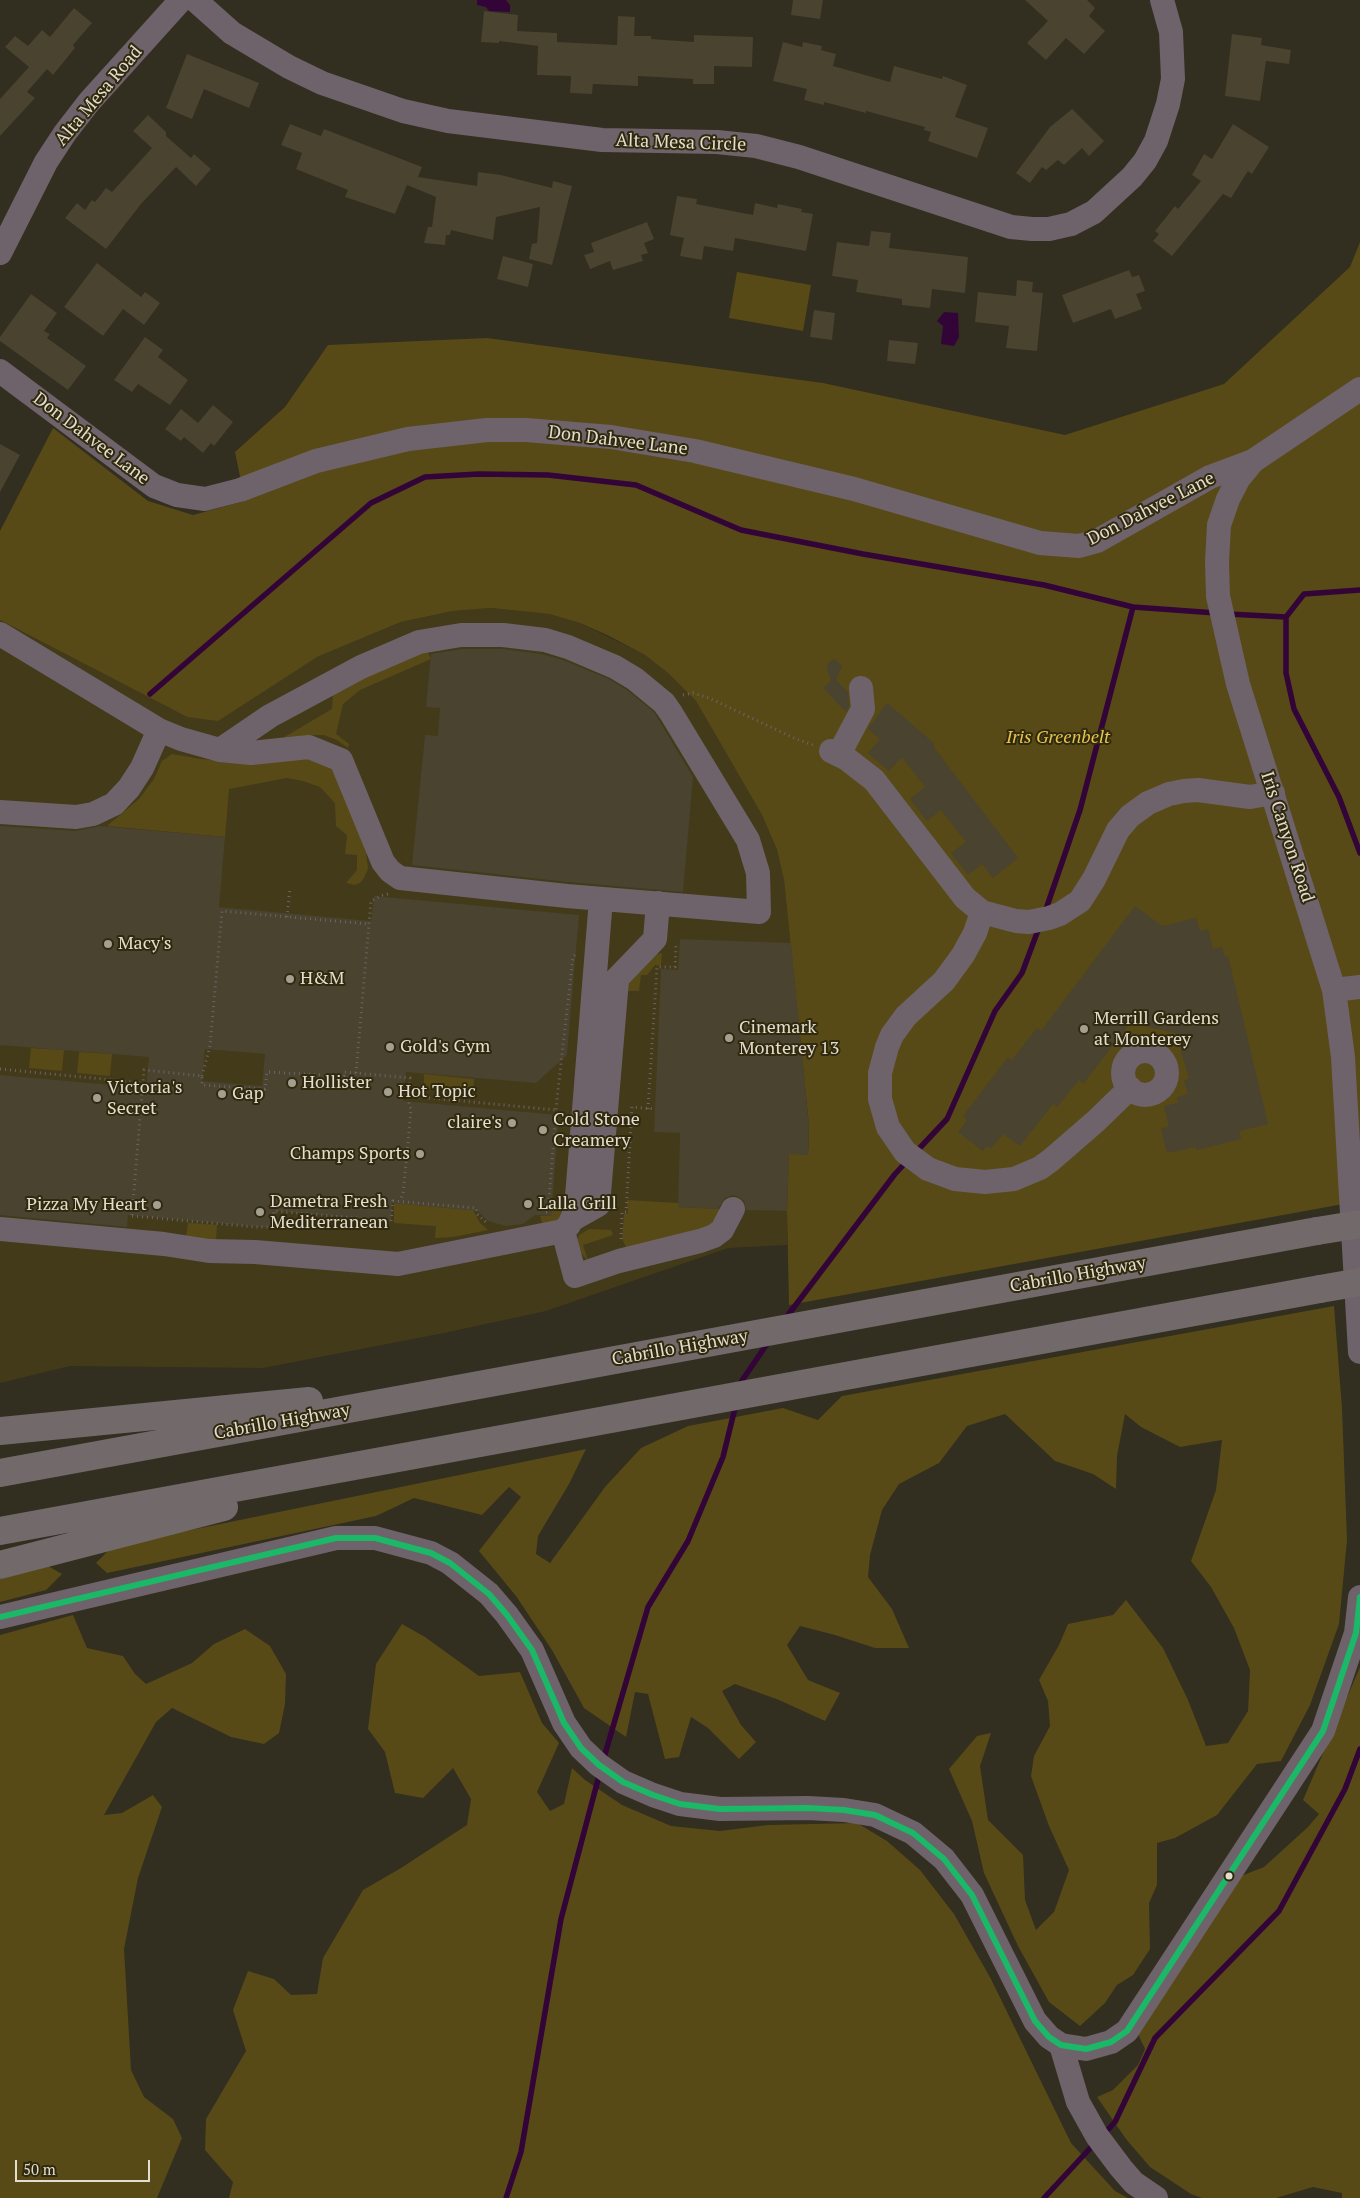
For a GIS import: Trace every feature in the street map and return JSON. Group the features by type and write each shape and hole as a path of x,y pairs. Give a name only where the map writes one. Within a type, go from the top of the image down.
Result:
{"highway":[{"name":"Cabrillo Highway","path":"0,1473 1360,1224"},
{"path":"0,1531 1360,1282"},
{"path":"0,1430 303,1401 380,1404"},
{"path":"0,1565 484,1442"}],"street":[{"name":"Alta Mesa Road","path":"0,253 46,162 64,133 88,102 181,0"},
{"name":"Alta Mesa Circle","path":"195,0 232,33 289,67 322,83 402,111 448,122 602,140 718,142 756,146 799,157 1011,227 1049,229 1071,224 1094,212 1132,177 1145,161 1156,141 1168,104 1173,79 1171,32 1162,0"},
{"name":"Don Dahvee Lane","path":"0,371 154,486 178,495 205,499 240,490 316,461 408,439 487,430 526,430 611,438 695,451 854,490 1040,543 1079,546 1097,541 1210,477 1253,461"},
{"name":"Iris Canyon Road","path":"1360,389 1253,461 1239,478 1228,499 1219,525 1216,562 1218,596 1238,684 1274,793 1334,990 1343,1057 1360,1352"},
{"path":"0,634 159,730 181,739 220,750 251,753 308,747 341,760 383,862 390,871 400,878 601,899 759,912 757,869 748,840 681,727 664,703 635,679 615,667 560,644 525,636 503,635 439,637 402,648 361,667 270,716 220,750"},
{"path":"861,688 863,709 835,752 874,780 965,898 982,912 1004,919 1029,922 1049,918 1069,909 1089,890 1112,842 1124,823 1138,809 1158,798 1169,794 1198,790 1250,797 1274,793"},
{"path":"0,812 76,817 93,814 114,804 129,788 142,768 159,730"},
{"path":"601,899 577,1199 568,1225 576,1276 627,1259 714,1236 722,1230 733,1209"},
{"path":"592,1011 602,994 655,940 658,903"},
{"path":"982,912 963,955 944,981 906,1016 892,1035 887,1047 880,1073 880,1099 888,1127 906,1152 928,1169 955,1179 985,1182 1014,1179 1040,1168 1051,1160 1130,1088"},
{"path":"0,1229 164,1244 209,1251 255,1252 398,1264 568,1225 598,1205 617,980"},
{"path":"1334,990 1360,988"},
{"path":"0,1617 336,1538 375,1538 431,1553 450,1563 489,1594 507,1615 532,1650 564,1723 581,1748 599,1765 623,1782 680,1804 720,1809 808,1808 844,1810 875,1815 913,1833 944,1859 972,1895 1035,2021 1049,2037 1061,2045 1086,2050 1111,2042 1127,2031 1323,1731 1356,1633 1360,1596"},
{"path":"1061,2045 1078,2102 1097,2136 1134,2183 1156,2198"}],"path":[{"path":"664,703 676,697 693,693 709,698 796,739 835,752"},
{"path":"287,917 290,888"},
{"path":"356,1073 371,901 383,895 396,894"},
{"path":"369,924 222,911 210,1046 202,1076 202,1085 265,1089 267,1072 344,1076 344,1072 410,1078 409,1096 411,1109 403,1194 400,1201"},
{"path":"648,1109 657,967 675,967 676,945"},
{"path":"540,1214 548,1212 556,1110 573,957 578,952"},
{"path":"0,1070 142,1083"},
{"path":"202,1076 144,1070 132,1217 273,1227 274,1211 391,1221 393,1200 476,1208 481,1220 493,1228"},
{"path":"409,1096 556,1110"},
{"path":"627,1259 620,1236 622,1212 626,1212 632,1107 655,1109"}],"shaded area":[{"path":"477,0 506,0 510,5 510,12 489,11 486,7 477,5"},
{"path":"944,312 958,313 959,337 954,346 941,344 943,326 937,321"},
{"path":"491,608 549,614 580,623 645,655 668,673 696,701 762,815 777,850 784,880 809,1126 808,1155 787,1211 787,1245 728,1248 546,1311 263,1368 70,1366 0,1383 0,620 187,717 270,686 317,657 401,622 453,611"}],"green space":[{"name":"Iris Greenbelt","path":"1360,242 1360,1201 789,1305 787,1211 789,1154 808,1154 809,1126 784,880 777,850 762,815 696,701 668,673 645,655 607,635 580,623 549,614 491,608 453,611 401,622 317,657 218,721 187,717 0,620 0,531 53,428 148,501 193,515 245,501 235,452 285,407 328,345 487,338 823,383 1065,435 1224,384 1350,267"},
{"path":"737,272 811,285 803,331 729,318"},
{"path":"426,649 431,659 360,690 343,704 336,734 349,744 348,748 337,740 324,735 311,735 281,741 281,739 332,709 333,693"},
{"path":"172,754 246,763 316,755 332,762 366,851 368,869 364,878 360,883 354,885 346,883 357,870 357,855 345,854 347,835 336,826 335,803 320,787 303,781 287,778 229,789 225,837 107,826 139,799 154,779 162,761"},
{"path":"662,953 661,966 655,965 647,975 641,975 639,991 625,991 625,986 653,955"},
{"path":"31,1048 64,1050 62,1071 29,1068"},
{"path":"79,1052 112,1054 110,1076 77,1073"},
{"path":"424,1074 474,1079 473,1092 424,1088"},
{"path":"627,1200 678,1203 678,1207 723,1209 717,1219 704,1231 626,1247 622,1239 624,1214 628,1213"},
{"path":"558,1202 561,1213 558,1220 543,1226 540,1216 551,1216 552,1205"},
{"path":"394,1203 473,1210 480,1223 488,1230 453,1237 435,1238 436,1226 394,1223"},
{"path":"188,1223 217,1225 216,1241 186,1237"},
{"path":"589,1229 611,1230 613,1235 583,1245 588,1261 581,1253 577,1240 579,1235"},
{"path":"1334,1306 1342,1408 1347,1540 1339,1624 1310,1705 1281,1761 1257,1764 1217,1815 1175,1838 1157,1843 1157,1885 1149,1903 1150,1949 1133,1975 1117,1985 1105,2003 1080,2026 1049,2002 1018,1946 984,1873 972,1821 949,1769 977,1736 991,1733 980,1766 988,1820 1023,1855 1025,1900 1036,1930 1054,1912 1069,1870 1049,1826 1031,1776 1034,1756 1050,1726 1048,1701 1039,1680 1059,1645 1068,1624 1113,1615 1126,1600 1163,1648 1188,1700 1206,1746 1228,1743 1248,1711 1250,1670 1234,1628 1211,1587 1191,1561 1216,1490 1222,1440 1180,1447 1141,1427 1125,1414 1117,1456 1116,1489 1093,1474 1055,1461 1005,1414 967,1426 939,1463 899,1484 882,1510 870,1555 868,1577 892,1609 909,1648 875,1648 800,1626 787,1645 808,1680 840,1693 825,1721 779,1700 735,1684 722,1691 741,1725 756,1742 739,1759 708,1728 691,1717 679,1757 665,1759 648,1694 635,1692 626,1737 584,1708 552,1650 516,1596 479,1551 521,1497 509,1487 482,1515 414,1498 376,1516 107,1573 96,1563 113,1546 586,1449 569,1484 538,1536 536,1554 550,1563 605,1487 641,1448 688,1426 783,1408 818,1420 842,1396"},
{"path":"48,1566 62,1574 46,1590 0,1602 0,1579"},
{"path":"73,1615 87,1648 123,1656 135,1674 146,1684 192,1663 214,1644 245,1629 270,1646 286,1674 285,1704 279,1733 264,1744 231,1737 172,1708 156,1722 104,1815 122,1813 153,1795 162,1807 138,1878 124,1949 131,2070 144,2097 173,2119 182,2138 157,2198 0,2198 0,1635"},
{"path":"402,1624 425,1637 479,1676 520,1672 542,1723 559,1743 537,1792 550,1811 564,1804 572,1768 585,1780 622,1805 671,1826 720,1831 768,1825 857,1823 887,1841 920,1870 954,1914 991,1979 1071,2143 1115,2191 1128,2198 229,2198 233,2182 205,2150 206,2119 246,2051 233,2010 248,1971 274,1979 291,1995 317,1994 323,1958 363,1890 467,1825 471,1799 453,1768 423,1798 395,1793 385,1752 368,1729 376,1664"},
{"path":"1360,1667 1360,2198 1342,2198 1342,2193 1313,2187 1276,2198 1202,2198 1191,2194 1150,2167 1126,2139 1097,2097 1113,2090 1138,2065 1145,2049 1137,2032 1241,1876 1264,1867 1308,1827 1319,1814 1303,1800"}],"building":[{"path":"793,0 823,0 820,19 791,15"},
{"path":"1025,0 1087,0 1095,8 1089,16 1105,31 1084,54 1066,38 1046,60 1027,43 1048,21"},
{"path":"74,8 92,23 73,45 75,48 53,75 47,69 27,92 35,98 0,136 0,99 29,67 5,47 15,36 28,46 42,30 50,37"},
{"path":"484,11 518,15 517,31 557,33 557,42 617,45 618,16 635,17 634,36 651,36 651,39 694,42 694,35 753,37 752,67 714,66 714,84 693,84 693,79 638,76 638,86 593,84 592,94 570,93 571,76 537,75 538,46 499,41 499,43 481,42"},
{"path":"1232,34 1262,38 1261,45 1291,50 1289,64 1266,61 1260,101 1225,96"},
{"path":"783,42 802,47 803,42 822,46 821,50 836,54 833,66 890,82 894,66 942,79 943,76 967,85 955,117 988,128 977,158 928,141 931,132 924,130 925,127 866,111 866,113 824,102 824,105 804,100 807,89 773,81"},
{"path":"187,54 259,83 249,108 204,89 192,119 166,108"},
{"path":"1072,109 1104,141 1089,156 1082,148 1064,165 1058,160 1046,170 1042,167 1030,183 1016,173 1050,127"},
{"path":"148,115 166,132 166,136 191,158 194,154 211,169 196,186 176,167 141,204 106,249 65,218 77,203 85,210 92,200 95,202 106,188 112,192 152,148 133,131"},
{"path":"290,124 321,136 324,129 422,167 418,177 477,186 478,172 501,175 552,188 553,181 572,186 552,265 529,259 532,244 537,243 540,207 496,217 493,240 451,230 450,235 446,235 445,245 424,243 428,227 432,227 436,197 407,185 395,214 345,197 348,190 296,169 302,153 281,145"},
{"path":"1233,124 1269,147 1252,174 1248,171 1231,198 1223,194 1172,256 1153,241 1159,234 1155,231 1175,206 1178,209 1201,181 1192,175 1204,154 1212,159"},
{"path":"677,196 697,199 696,204 753,215 755,203 777,208 778,204 802,209 801,212 813,214 806,251 735,238 733,251 704,246 702,260 680,256 684,238 670,235"},
{"path":"647,222 654,239 644,243 648,253 641,255 643,261 613,270 610,261 590,269 584,255 594,252 591,243"},
{"path":"871,231 891,233 889,248 968,257 965,293 932,289 930,308 902,305 902,299 856,292 858,280 832,276 837,242 869,246"},
{"path":"503,256 533,264 528,287 497,279"},
{"path":"97,263 141,297 145,292 160,303 144,325 123,309 103,336 64,307"},
{"path":"1129,270 1132,277 1139,275 1145,291 1136,294 1142,309 1115,319 1111,309 1073,323 1062,295"},
{"path":"1017,280 1033,282 1032,292 1043,293 1037,351 1006,348 1009,326 975,322 978,292 1016,296"},
{"path":"31,294 57,313 44,331 50,334 47,338 86,366 68,390 0,341 0,337"},
{"path":"814,310 835,313 832,340 810,337"},
{"path":"145,337 163,350 158,357 188,380 170,405 138,384 132,392 114,380"},
{"path":"889,340 918,343 915,364 887,361"},
{"path":"213,405 233,422 214,446 211,443 203,453 184,437 181,441 165,429 181,409 198,423"},
{"path":"0,444 20,455 0,492"},
{"path":"462,649 502,649 542,654 563,660 609,679 627,690 654,712 693,777 683,892 412,865 425,735 438,736 440,708 426,707 431,654"},
{"path":"834,659 842,666 836,680 848,692 849,706 846,712 823,688 831,681 827,669 828,663"},
{"path":"887,703 935,744 933,746 1018,858 993,878 982,864 968,875 951,853 966,842 941,810 927,821 910,799 925,787 902,757 889,771 868,753 880,739 868,729"},
{"path":"0,826 75,831 100,826 225,837 219,907 371,921 374,896 579,915 567,1055 536,1083 406,1072 403,1101 559,1115 551,1216 535,1215 523,1224 505,1226 488,1221 478,1211 392,1203 391,1221 277,1211 274,1228 128,1215 127,1227 0,1215 0,1075 146,1088 149,1057 0,1045","holes":["205,1049 265,1054 262,1086 202,1081"]},
{"name":"Merrill Gardens at Monterey","path":"1135,906 1162,926 1196,918 1200,931 1208,929 1213,949 1222,947 1225,957 1228,956 1268,1124 1239,1131 1241,1139 1197,1150 1196,1147 1167,1153 1161,1128 1169,1127 1164,1106 1178,1103 1177,1097 1188,1094 1184,1080 1189,1079 1176,1033 1130,1023 1083,1084 1079,1080 1057,1107 1053,1104 1020,1146 1003,1134 991,1148 987,1146 983,1151 958,1132 967,1120 963,1116 1008,1057 1012,1060 1037,1028 1041,1031"},
{"name":"Cinemark Monterey 13","path":"680,939 791,943 809,1126 808,1155 789,1154 787,1211 746,1210 744,1201 733,1195 725,1198 718,1209 678,1207 680,1133 654,1132 661,969 678,970"}],"waterway":[{"path":"150,694 371,503 425,477 479,474 548,475 636,485 741,530 863,554 1044,585 1133,607 1216,613"},
{"path":"1360,590 1304,594 1286,617 1286,673 1294,709 1339,797 1360,853"},
{"path":"1045,912 1080,810 1133,607"},
{"path":"1228,614 1286,617"},
{"path":"916,1152 947,1119 995,1011 1022,973 1040,925"},
{"path":"785,1319 895,1174 908,1160"},
{"path":"740,1388 741,1382 769,1341"},
{"path":"603,1761 648,1607 688,1541 723,1457 736,1404"},
{"path":"1103,2135 1115,2122 1155,2038 1279,1911 1345,1789 1360,1749"},
{"path":"506,2198 521,2152 561,1919 600,1772"},
{"path":"1044,2198 1095,2143"}],"transit line":[{"path":"0,1617 336,1538 375,1538 431,1553 450,1563 489,1594 507,1615 532,1650 564,1723 581,1748 599,1765 623,1782 680,1804 720,1809 808,1808 844,1810 875,1815 913,1833 944,1859 972,1895 1035,2021 1049,2037 1061,2045 1086,2049 1111,2042 1127,2031 1323,1731 1356,1633 1360,1597"}],"place":[{"name":"Macy's","path":"108,944"},
{"name":"H&M","path":"290,979"},
{"name":"Merrill Gardens at Monterey","path":"1084,1029"},
{"name":"Cinemark Monterey 13","path":"729,1038"},
{"name":"Gold's Gym","path":"390,1047"},
{"name":"Hollister","path":"292,1083"},
{"name":"Hot Topic","path":"388,1092"},
{"name":"Gap","path":"222,1094"},
{"name":"Victoria's Secret","path":"97,1098"},
{"name":"claire's","path":"512,1123"},
{"name":"Cold Stone Creamery","path":"543,1130"},
{"name":"Champs Sports","path":"420,1154"},
{"name":"Lalla Grill","path":"528,1204"},
{"name":"Pizza My Heart","path":"157,1205"},
{"name":"Dametra Fresh Mediterranean","path":"260,1212"}]}
